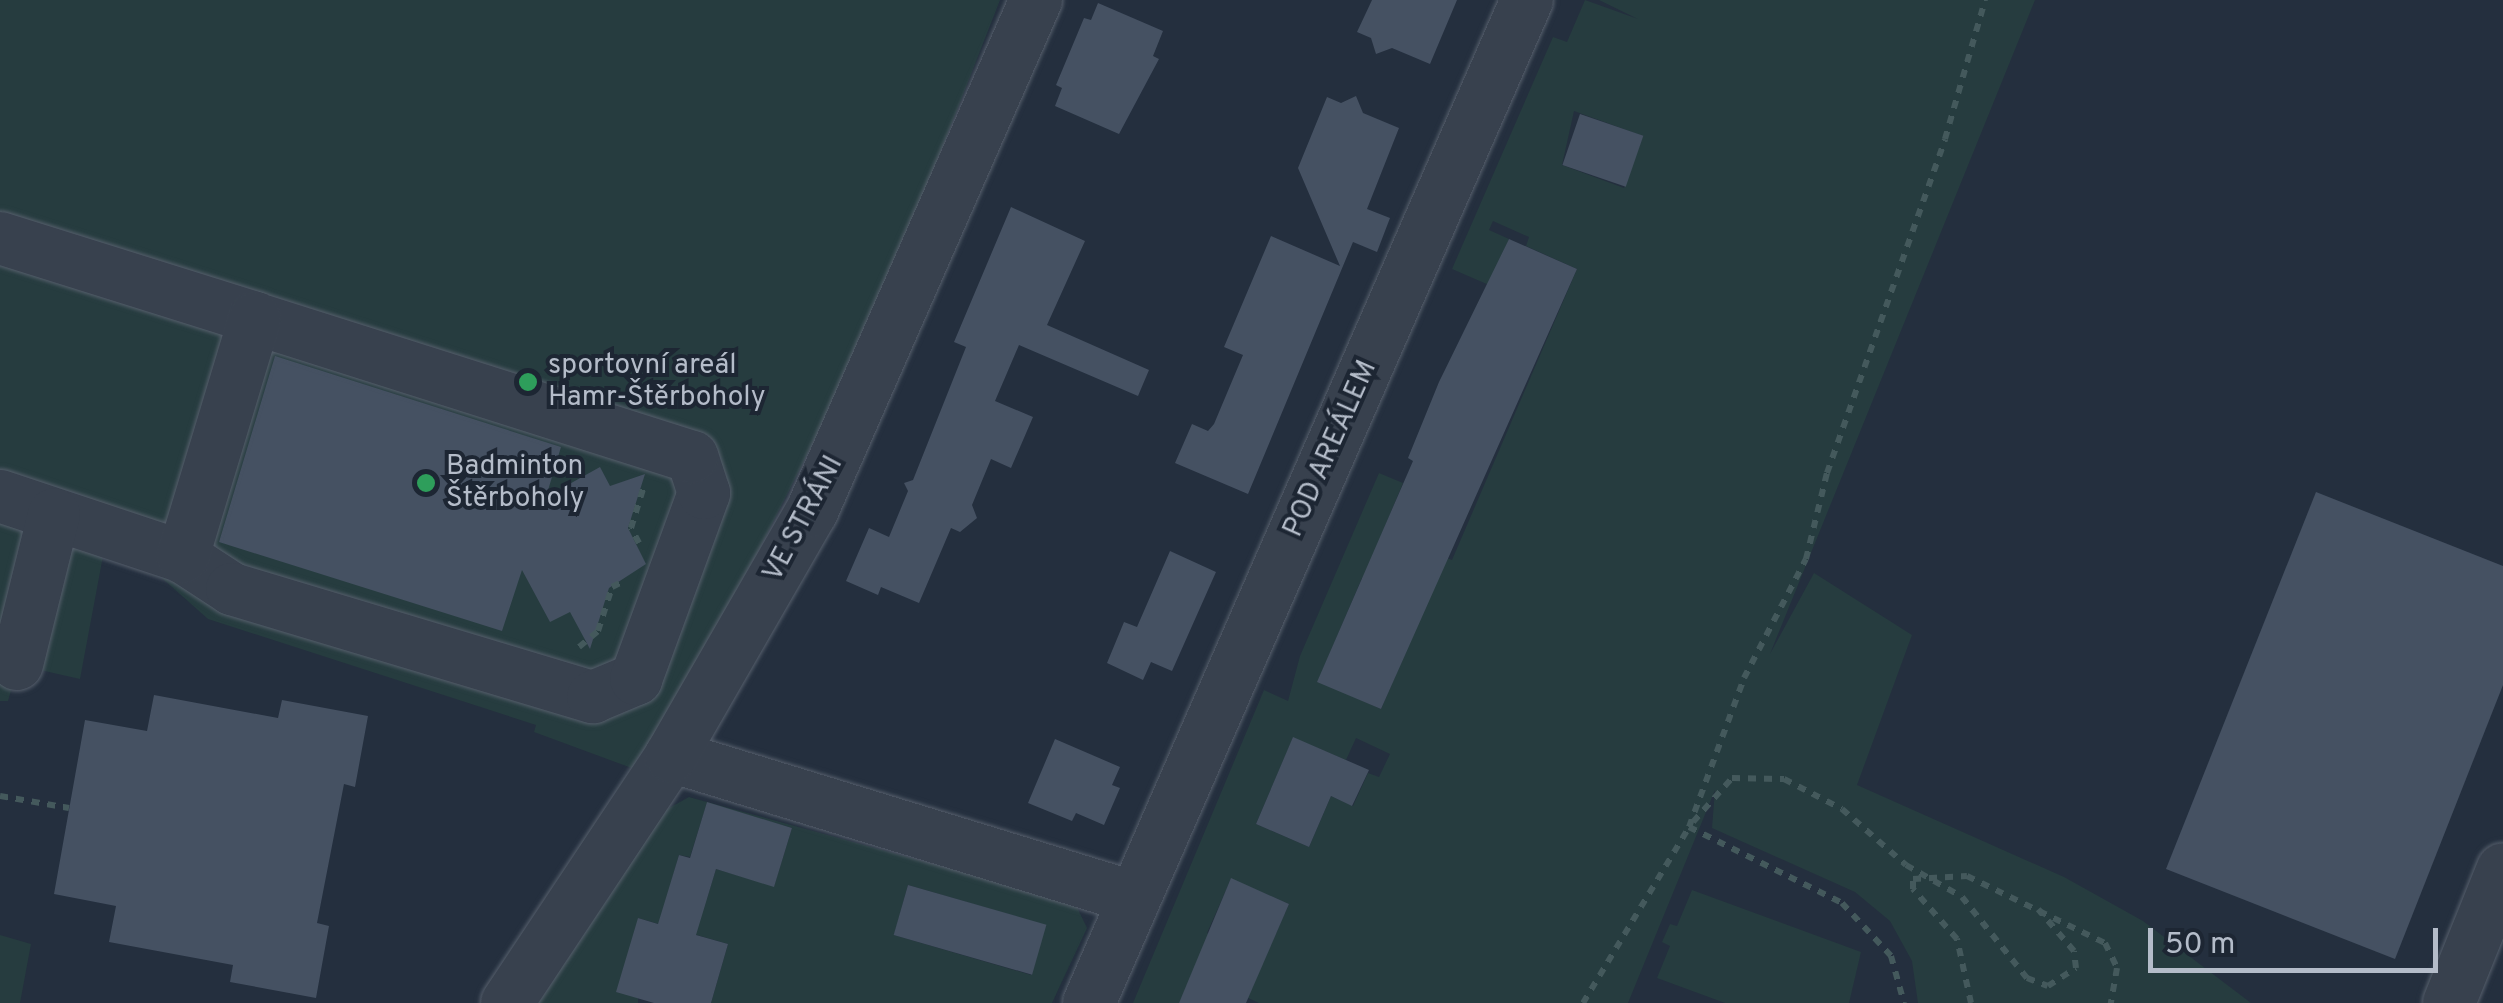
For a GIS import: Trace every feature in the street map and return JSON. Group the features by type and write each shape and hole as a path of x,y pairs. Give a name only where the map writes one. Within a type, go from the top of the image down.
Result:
{"street":[{"name":"VE STRÁNI","path":"507,1003 672,756 812,511 1036,0"},
{"name":"POD AREÁLEM","path":"1089,1003 1528,0"},
{"path":"0,238 692,457 704,493 636,679 593,696 232,590 183,556 0,496"},
{"path":"183,556 254,318"},
{"path":"17,664 54,514"},
{"path":"672,756 1135,898"},
{"path":"2449,1003 2503,869"}],"path":[{"path":"1689,827 1744,678 1806,559 1833,454 1945,139 1985,0"},
{"path":"628,540 646,479"},
{"path":"630,528 645,555"},
{"path":"570,647 598,631 614,583 639,574"},
{"path":"1583,1003 1689,827 1732,778 1784,779 1842,809 1906,865 1962,898 2027,978 2048,986 2076,968 2074,951 2038,909"},
{"path":"0,796 69,808"},
{"path":"1689,827 1842,903 1891,956 1904,1003"},
{"path":"1971,1003 1957,940 1913,889 1913,879 1968,876 2115,951 2111,1003"}],"green space":[{"name":"sportovní areál Hamr-Štěrboholy","path":"0,0 1000,0 875,320 759,550 637,770 534,732 536,725 208,619 154,571 103,556 80,679 18,665 8,701 0,701"},
{"path":"1585,0 1638,19 1599,0 2035,0 1770,654 1814,573 1912,635 1857,785 2064,877 2143,921 2251,1003 1918,1003 1912,961 1890,921 1855,892 1712,828 1715,790 1628,1003 1259,1003 1194,973 1179,1003 1133,1003 1264,690 1288,701 1300,656 1379,473 1403,483 1383,531 1452,560 1577,269 1526,246 1529,237 1493,221 1489,230 1509,239 1489,285 1452,269 1553,37 1567,42","holes":["1574,111 1643,136 1624,188 1562,165","1362,578 1426,605 1381,709 1318,681","1293,738 1346,760 1356,738 1390,754 1379,777 1368,773 1353,806 1331,796 1309,847 1256,824","1231,879 1289,904 1265,958 1207,933"]},
{"path":"689,797 1075,903 1087,928 1052,1003 711,1003 728,944 638,918 638,1003 539,1003 660,813","holes":["707,803 792,828 774,886 716,869 707,898 670,887 679,855 690,857","908,885 1045,925 1031,975 894,935"]},
{"path":"1692,890 1861,952 1849,1003 1725,1003 1657,978 1670,946 1662,942 1670,924 1677,926"},
{"path":"0,935 31,944 20,1003 0,1003"}],"building":[{"path":"1372,0 1457,0 1430,64 1392,48 1376,54 1371,38 1357,32"},
{"path":"1098,3 1163,31 1153,56 1159,59 1119,134 1055,106 1062,88 1056,85 1084,18 1091,20"},
{"path":"1356,96 1363,113 1399,128 1367,209 1390,218 1377,252 1353,242 1248,494 1175,463 1192,424 1208,431 1214,424 1243,355 1224,347 1271,236 1340,266 1298,168 1327,97 1341,103"},
{"path":"1580,114 1643,136 1626,187 1562,165"},
{"path":"1011,207 1085,241 1047,325 1149,370 1138,396 1019,345 995,401 1033,417 1011,468 991,459 972,505 977,518 960,532 951,528 919,603 881,587 878,595 846,581 869,528 889,537 908,491 904,483 913,480 966,347 954,342"},
{"path":"1509,239 1577,269 1381,709 1317,682 1413,461 1408,458 1439,382"},
{"name":"Badminton Štěrboholy","path":"275,356 561,447 546,497 600,467 610,486 645,474 628,528 646,564 609,588 590,649 570,612 550,622 522,570 502,631 219,542"},
{"path":"2316,492 2503,566 2503,685 2395,959 2166,869"},
{"path":"1170,551 1216,572 1172,671 1151,662 1143,680 1107,663 1124,622 1137,627"},
{"path":"154,695 278,718 282,700 368,716 355,787 344,784 317,923 329,926 316,998 230,982 233,965 109,942 116,906 54,894 85,720 147,731"},
{"path":"1293,737 1369,770 1352,806 1331,796 1309,847 1256,824"},
{"path":"1055,739 1120,767 1112,785 1120,788 1104,825 1076,813 1072,821 1028,803"},
{"path":"707,802 792,828 774,887 716,869 696,935 728,944 711,1003 654,1003 616,992 638,918 658,924 679,855 690,858"},
{"path":"1231,878 1289,904 1246,1003 1179,1003"},
{"path":"908,885 1046,925 1032,975 894,935"}],"place":[{"name":"sportovní areál Hamr-Štěrboholy","path":"528,382"},
{"name":"Badminton Štěrboholy","path":"426,483"}]}
